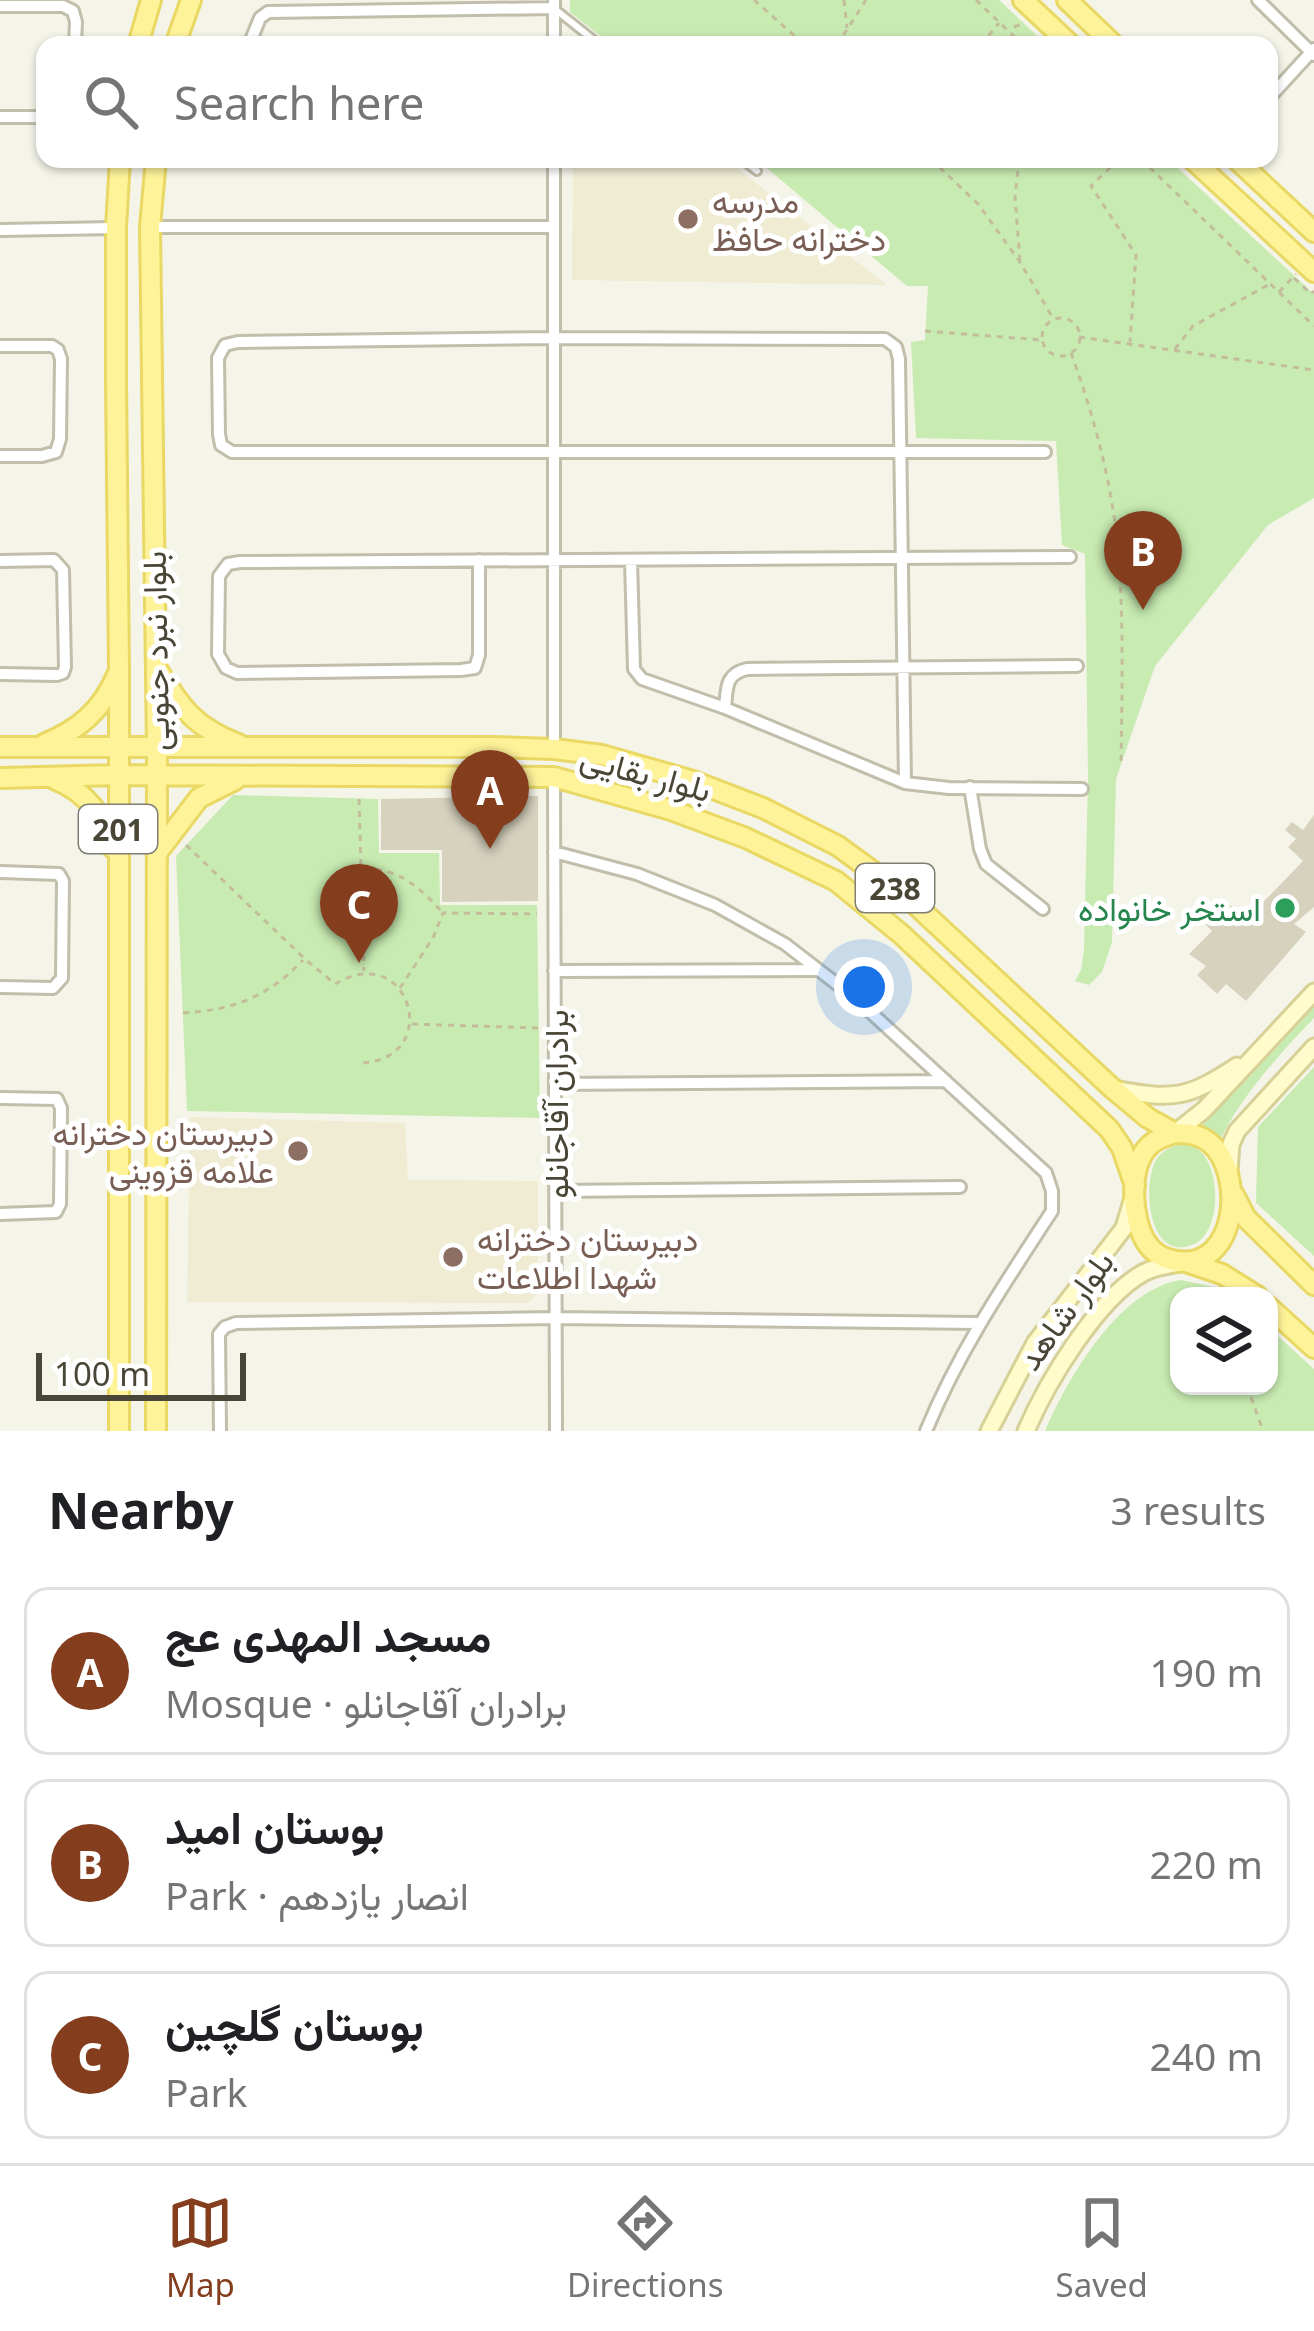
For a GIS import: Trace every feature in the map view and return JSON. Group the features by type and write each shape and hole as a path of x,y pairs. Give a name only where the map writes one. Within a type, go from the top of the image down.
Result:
{"main road":[{"path":"141,36 151,0"},
{"path":"179,36 190,0"},
{"path":"1023,0 1061,36"},
{"path":"1066,0 1104,36"},
{"name":"بلوار نبرد جنوبی","path":"119,168 119,1431"},
{"name":"بلوار نبرد جنوبی","path":"155,168 150,227 157,748 156,1431"},
{"path":"1202,168 1314,272"},
{"path":"1246,168 1314,232"},
{"path":"155,666 191,718 248,748"},
{"path":"35,748 84,722 105,700 119,670"},
{"name":"بلوار بقایی","path":"0,748 554,749 602,755 693,782 764,808 838,846 905,895 1112,1088 1175,1133"},
{"path":"554,749 554,777"},
{"path":"157,853 199,798 245,776"},
{"name":"بلوار بقایی","path":"0,778 554,777 671,810 746,838 836,881 901,934 1109,1129 1122,1148 1135,1186"},
{"path":"52,778 92,804 108,833 118,867"},
{"path":"1243,1287 1222,1274 1170,1261 1148,1246 1137,1213 1138,1163 1146,1148 1204,1110 1314,992"},
{"path":"1186,1262 1216,1250 1224,1237 1230,1217 1231,1144 1237,1131 1314,1047"},
{"path":"1112,1088 1148,1096 1188,1094 1255,1055"},
{"path":"1175,1133 1193,1134 1213,1145 1246,1218 1314,1285"},
{"name":"بلوار شاهد","path":"989,1431 1035,1343 1124,1228 1135,1186"},
{"name":"بلوار شاهد","path":"1026,1431 1078,1340 1110,1301 1143,1273 1186,1262"},
{"path":"1278,1315 1314,1348"}],"street":[{"path":"1258,0 1313,52 1278,89"},
{"path":"253,36 260,18 268,13 554,4 554,36"},
{"path":"0,6 63,6 73,10 75,36"},
{"path":"0,116 36,117"},
{"path":"554,168 554,749"},
{"path":"150,227 554,227"},
{"path":"0,230 116,228"},
{"path":"905,783 898,452 899,359 896,347 885,339 238,342 225,345 218,358 219,434 221,445 232,452 898,452 1045,452"},
{"path":"0,346 52,346 61,358 56,452 0,456"},
{"path":"479,560 475,668 236,673 226,668 218,654 219,575 228,564 239,562 479,560 1070,557"},
{"path":"0,561 54,560 63,570 65,667 63,673 0,674"},
{"path":"631,560 634,669 642,679 905,783 1082,789"},
{"path":"725,708 728,679 747,669 1077,666"},
{"name":"برادران آقاجانلو","path":"554,777 556,1431"},
{"path":"970,787 986,864 1043,909"},
{"path":"554,852 637,874 715,905 785,944 855,998 1046,1173 1052,1211 979,1323 926,1431"},
{"path":"0,872 59,874 63,880 59,985 0,987"},
{"path":"554,971 818,970"},
{"path":"555,1084 946,1081"},
{"path":"0,1098 57,1099 62,1108 56,1212 0,1214"},
{"path":"555,1191 960,1187"},
{"path":"220,1431 219,1334 236,1323 555,1318 979,1323"}],"lane":[{"path":"554,4 590,36"},
{"path":"753,168 757,171"}],"path":[{"path":"754,0 795,36"},
{"path":"844,0 847,29"},
{"path":"843,36 866,0"},
{"path":"976,0 1014,36"},
{"path":"988,36 1000,22"},
{"path":"940,168 978,204 1054,320"},
{"path":"1018,168 1020,262"},
{"path":"1110,168 1091,185 1136,255 1130,344"},
{"path":"1151,168 1314,326"},
{"path":"1279,292 1293,277 1312,292"},
{"path":"1174,350 1193,326 1270,284"},
{"path":"1071,352 1048,350 1042,340 1044,328 1054,320 1071,322 1079,337"},
{"path":"925,331 1042,340"},
{"path":"1079,337 1314,370"},
{"path":"1079,337 1071,352 1099,441 1118,545 1121,764"},
{"path":"359,799 364,973"},
{"path":"186,845 335,984 364,973 380,975 399,989 410,1009 406,1038 386,1059 357,1064"},
{"path":"362,869 380,868 402,877 427,894 443,913 537,914"},
{"path":"399,989 433,938 443,913"},
{"path":"183,1013 214,1011 270,991 305,959"},
{"path":"410,1024 538,1028"},
{"path":"1250,1395 1263,1431"}],"shaded area":[{"name":"مدرسه دخترانه حافظ","path":"573,168 737,168 887,285 572,280"},
{"path":"190,1117 405,1123 408,1180 538,1181 538,1293 528,1303 187,1302"}],"green space":[{"path":"570,0 999,0 1037,36 601,36 570,12"},
{"path":"767,168 1178,168 1314,294 1314,498 1268,525 1155,666 1116,779 1112,942 1102,972 1089,985 1075,981 1084,950 1085,554 1062,545 1056,441 916,438 911,342 925,340 928,286 907,286"},
{"path":"233,795 378,799 379,853 439,853 440,905 537,905 540,1118 187,1111 176,856"},
{"path":"1314,1005 1314,1018 1249,1093 1219,1142 1199,1129"},
{"path":"1314,1067 1314,1256 1256,1203 1258,1127"},
{"path":"1183,1144 1196,1148 1208,1162 1215,1192 1210,1225 1203,1237 1177,1247 1159,1234 1149,1193 1158,1157"},
{"path":"1181,1280 1214,1287 1170,1287 1170,1395 1278,1395 1278,1336 1314,1369 1314,1431 1045,1431 1098,1339 1137,1300"}],"building":[{"path":"538,796 538,901 442,902 442,850 381,850 381,799"},
{"name":"استخر خانواده","path":"1314,815 1314,907 1294,924 1306,932 1246,1001 1226,984 1217,994 1197,975 1206,966 1189,954 1212,931 1199,918 1206,910 1217,920 1230,905 1246,920 1303,861 1288,847 1296,839 1285,830 1292,822 1303,830"}],"place":[{"name":"مدرسه دخترانه حافظ","path":"688,219"},
{"name":"بوستان امید","path":"1143,610"},
{"name":"مسجد المهدی عج","path":"490,849"},
{"name":"استخر خانواده","path":"1285,908"},
{"name":"بوستان گلچین","path":"359,963"},
{"name":"دبیرستان دخترانه علامه قزوینی","path":"298,1151"},
{"name":"دبیرستان دخترانه شهدا اطلاعات","path":"453,1257"}]}
